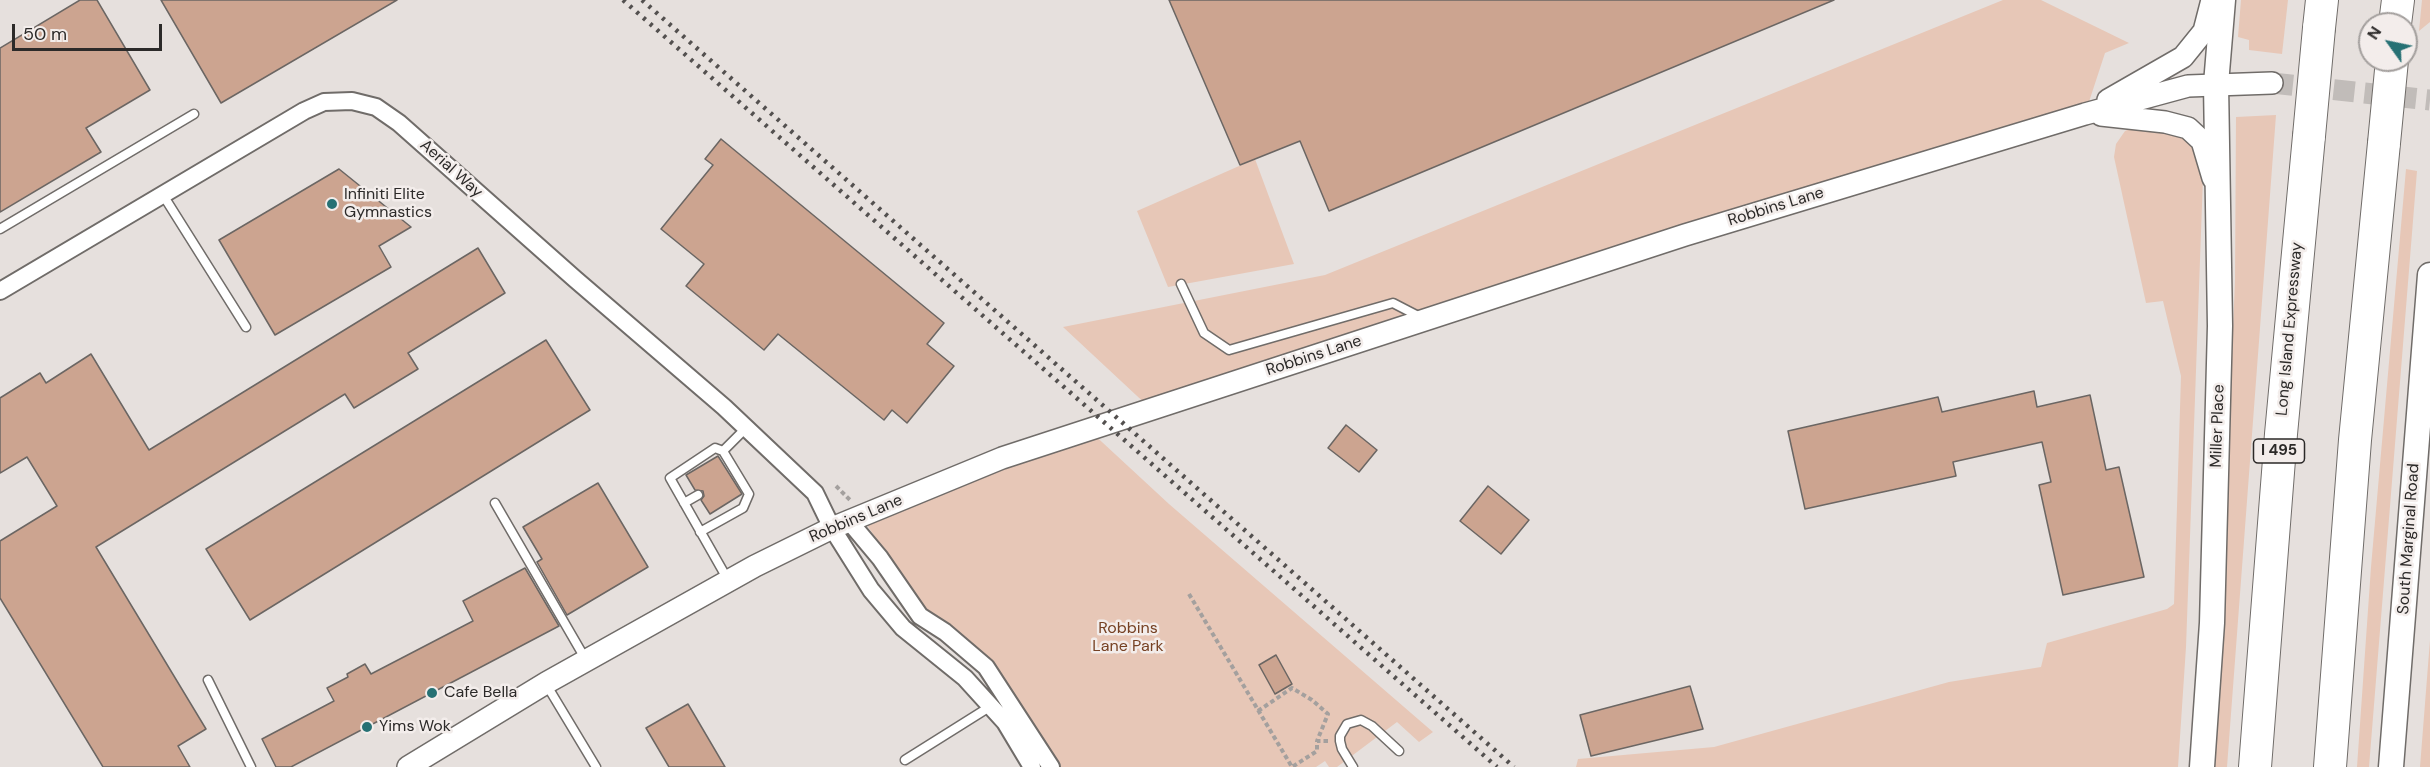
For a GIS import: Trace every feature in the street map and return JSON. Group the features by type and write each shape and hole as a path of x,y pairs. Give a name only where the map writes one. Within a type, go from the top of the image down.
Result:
{"highway":[{"name":"Long Island Expressway","path":"2255,767 2281,434 2321,14"},
{"path":"2330,767 2355,440 2391,72"}],"main road":[{"name":"Miller Place","path":"2202,767 2212,623 2220,326 2216,84 2223,0"},
{"name":"South Marginal Road","path":"2391,767 2430,275"}],"street":[{"path":"2085,114 2183,57 2204,31 2212,0"},
{"name":"Robbins Lane","path":"408,767 546,683 728,580 840,524 1002,458 1685,235 2085,114 2187,86 2272,83"},
{"name":"Aerial Way","path":"0,291 303,111 324,102 352,101 376,107 399,123 746,428 815,493 840,524"},
{"path":"2085,114 2165,122 2188,128 2202,141 2212,173 2220,252"},
{"path":"840,524 872,590 903,628 965,678 991,706 1005,722 1032,767"},
{"path":"840,524 880,558 920,616 945,632 986,667 1051,767"}],"lane":[{"path":"0,229 194,114"},
{"path":"163,195 246,327"},
{"path":"1181,284 1204,333 1229,350 1393,303 1425,320"},
{"path":"723,451 746,428"},
{"path":"700,532 743,508 750,494 733,473 723,451 715,448 670,478 700,532 728,580"},
{"path":"684,503 698,495"},
{"path":"495,503 586,661"},
{"path":"208,680 251,767"},
{"path":"546,683 596,767"},
{"path":"905,760 991,706"},
{"path":"1353,767 1340,741 1340,736 1347,724 1361,720 1372,726 1399,751"}],"path":[{"path":"1189,594 1258,711 1292,767 1317,751 1317,741 1328,714 1312,700 1292,688 1258,711"},
{"path":"1317,741 1340,741"}],"green space":[{"path":"2003,0 2041,0 2129,43 2105,53 2085,114 1151,409 1063,327 1325,275"},
{"path":"2241,0 2288,0 2282,54 2249,50 2249,40 2238,37"},
{"path":"2422,0 2430,0 2430,22 2419,31"},
{"path":"2276,115 2227,767 2215,767 2235,281 2236,117"},
{"path":"2137,126 2189,136 2200,152 2203,177 2186,647 2178,767 1576,767 1578,759 1714,747 1949,682 2041,667 2047,643 2167,609 2174,604 2181,376 2163,301 2146,303 2114,157 2116,144 2125,131"},
{"path":"1255,159 1294,264 1168,287 1137,211"},
{"path":"2406,169 2417,171 2369,767 2357,767 2371,567"},
{"name":"Robbins Lane Park","path":"1089,430 1169,504 1433,732 1419,742 1397,722 1337,767 1329,767 1325,761 1316,767 1057,767 994,664 922,608 861,516"},
{"path":"2430,640 2430,767 2420,767"}],"building":[{"path":"80,0 97,0 150,90 86,128 101,152 0,212 0,48"},
{"path":"161,0 397,0 221,103"},
{"path":"1169,0 1834,0 1329,211 1300,141 1240,165"},
{"path":"721,139 944,323 927,344 954,366 907,423 892,410 884,420 778,334 764,350 686,286 704,264 661,229 713,165 705,159"},
{"path":"339,169 411,227 379,246 391,267 275,335 219,240"},
{"path":"478,248 505,293 408,353 418,369 354,408 345,394 96,547 206,729 178,746 190,767 103,767 0,598 0,541 57,506 27,457 0,473 0,398 40,373 46,383 91,354 149,450"},
{"path":"546,340 590,410 250,620 206,549"},
{"path":"2034,391 2037,407 2090,395 2106,470 2119,467 2144,577 2063,595 2039,485 2051,482 2042,442 1953,462 1956,476 1805,509 1788,431 1938,397 1942,412"},
{"path":"1346,425 1377,450 1359,472 1328,448"},
{"path":"718,456 742,494 710,514 701,500 704,496 703,491 695,490 686,475"},
{"path":"598,483 648,567 567,615 537,562 542,559 523,527"},
{"path":"1488,486 1529,520 1501,554 1460,521"},
{"path":"525,568 559,626 291,767 276,767 262,739 334,701 327,688 348,677 347,674 365,664 371,674 473,621 463,601"},
{"path":"1276,655 1292,684 1275,694 1259,665"},
{"path":"1690,686 1703,729 1591,756 1580,715"},
{"path":"688,704 725,767 669,767 646,728"}],"tunnel":[{"path":"2272,83 2430,100"}],"railway":[{"path":"623,0 1497,767"},
{"path":"642,0 1514,767"}],"place":[{"name":"Infiniti Elite Gymnastics","path":"332,204"},
{"name":"Cafe Bella","path":"432,693"},
{"name":"Yims Wok","path":"367,727"}]}
